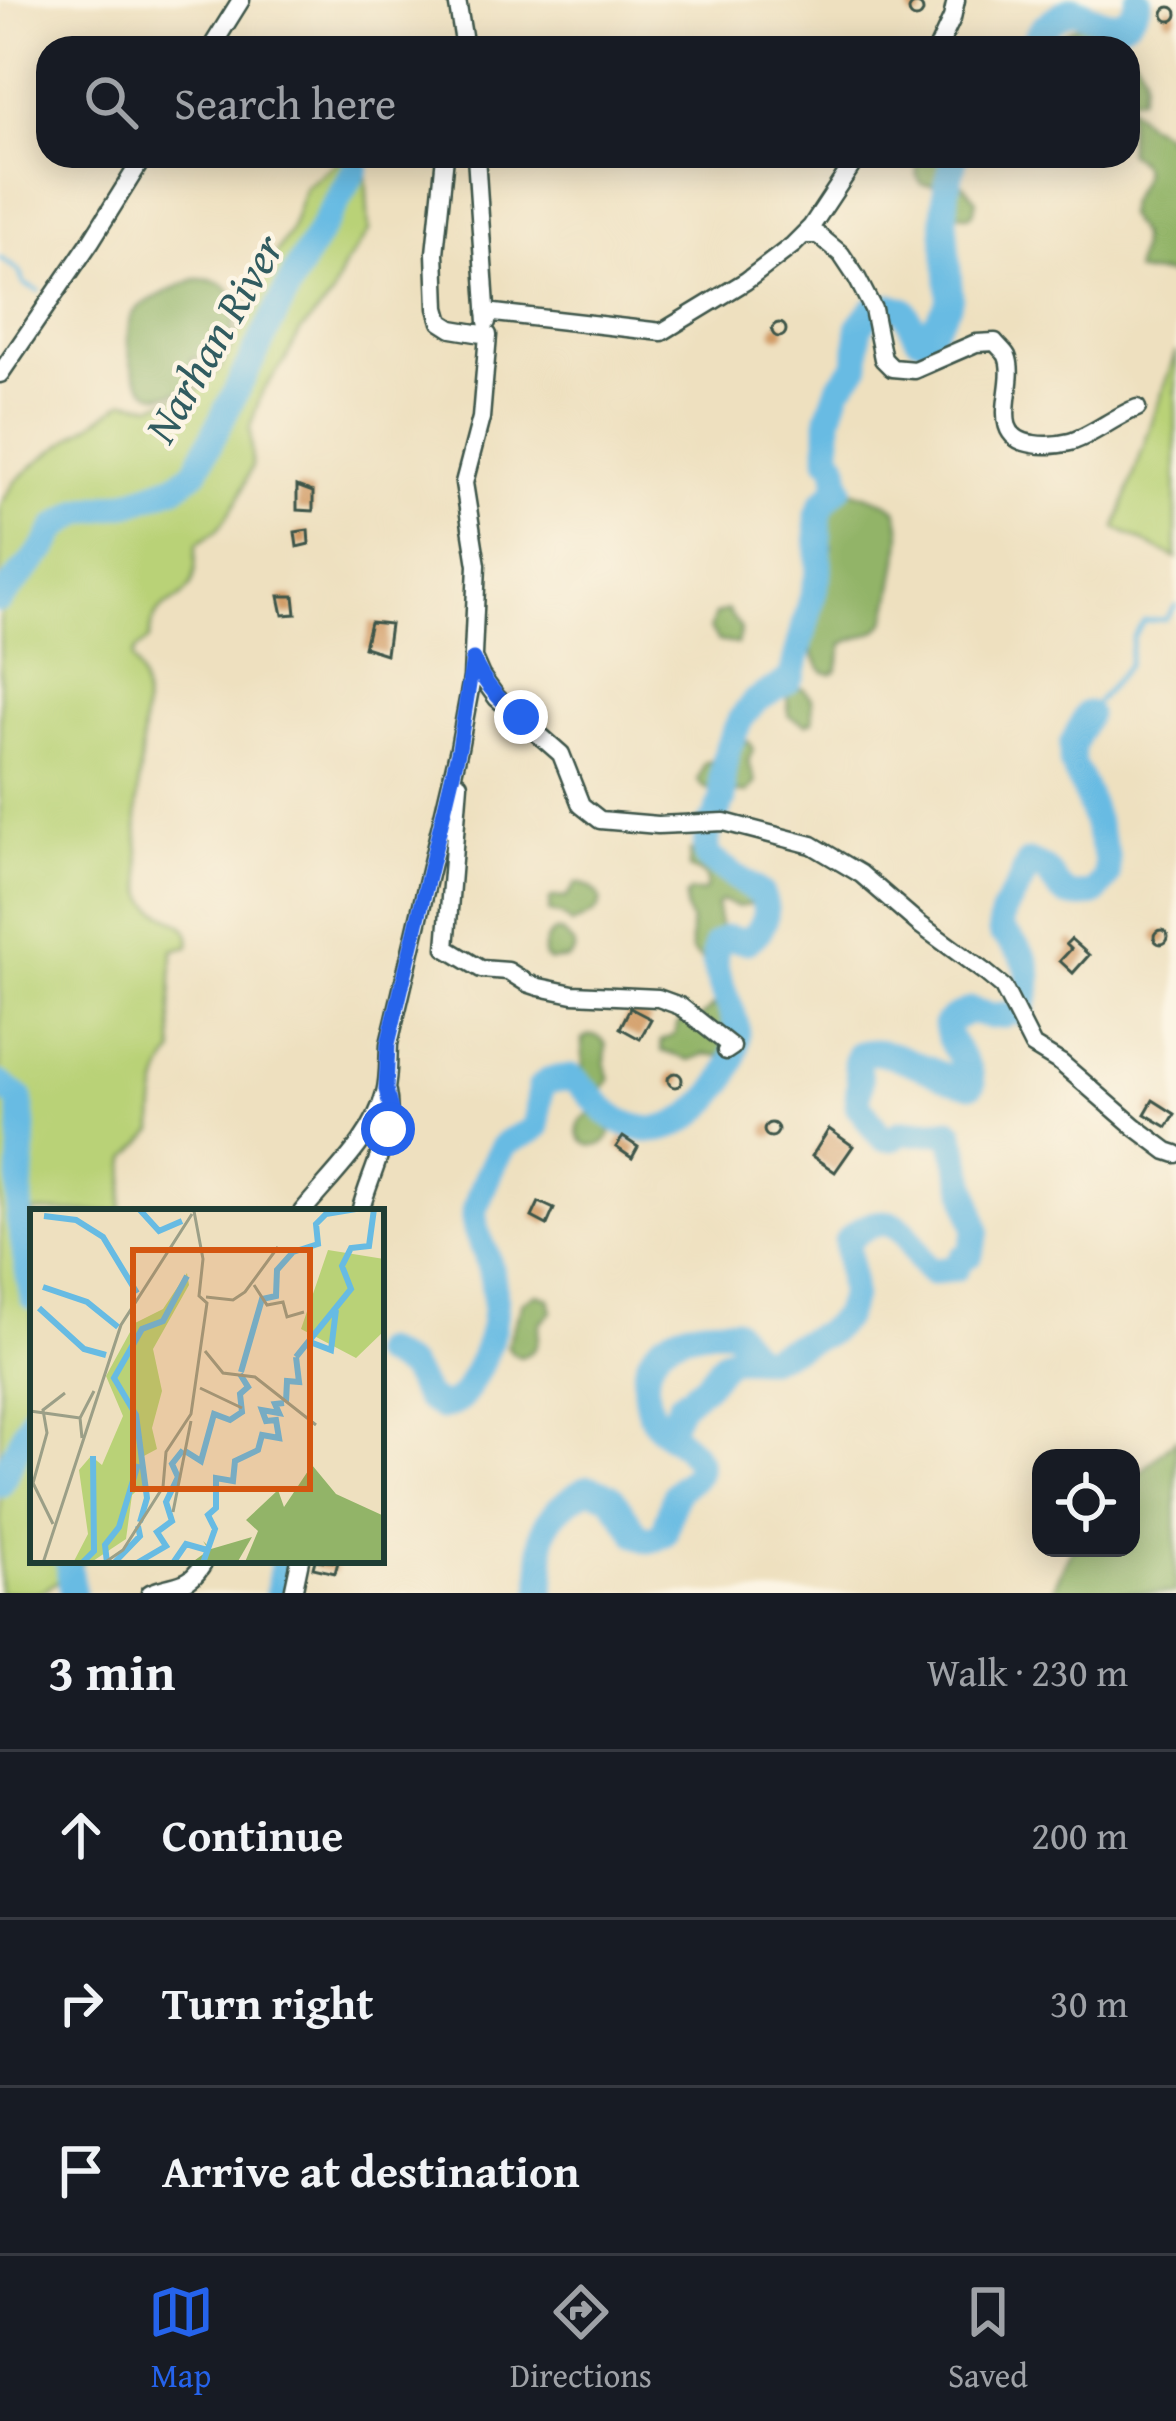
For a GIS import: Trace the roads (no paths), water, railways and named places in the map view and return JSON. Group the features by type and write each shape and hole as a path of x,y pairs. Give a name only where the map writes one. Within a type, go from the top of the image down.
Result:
{"street":[{"path":"218,36 241,0"},
{"path":"458,0 463,36"},
{"path":"944,36 956,0"},
{"path":"0,374 137,168"},
{"path":"444,168 435,253 437,308 441,322 452,329 488,335"},
{"path":"304,1209 379,1110 386,1089 388,1044 459,748 473,659 477,565 464,483 481,418 488,335 477,168"},
{"path":"486,312 662,332 746,281 803,235 850,168"},
{"path":"803,235 818,235 841,254 873,309 883,359 892,368 914,370 976,344 994,342 1006,354 1010,373 1005,410 1010,430 1022,442 1043,446 1074,442 1137,408"},
{"path":"473,659 496,698 561,754 574,794 600,820 658,825 724,822 812,845 861,874 1003,987 1033,1046 1176,1154"},
{"path":"459,748 446,948 481,969 508,971 539,987 573,994 658,998 680,1006 732,1048 726,1051"},
{"path":"361,1209 388,1129 391,1110 386,1089"},
{"path":"150,1593 181,1586 197,1576 204,1563"},
{"path":"293,1593 299,1563"}],"waterway":[{"name":"Narhan River","path":"1037,36 1073,9 1119,23 1139,0"},
{"name":"Narhan River","path":"0,599 45,548 57,527 81,512 131,502 175,486 195,472 299,267 356,168"},
{"name":"Narhan River","path":"718,810 728,747 740,720 755,701 792,675 819,571 818,515 840,486 829,458 829,416 839,387 857,365 859,327 873,309 892,306 904,310 923,338 948,305 944,219 952,168"},
{"path":"0,258 19,271 24,284 39,291"},
{"name":"Narhan River","path":"1087,714 1128,665 1133,637 1144,621 1166,619 1176,605"},
{"name":"Narhan River","path":"1021,1013 1028,968 1019,950 1001,932 1001,924 1029,863 1047,872 1069,895 1095,893 1107,876 1107,859 1072,763 1072,745 1087,714"},
{"name":"Narhan River","path":"384,1355 409,1368 426,1397 441,1407 464,1394 484,1356 495,1313 475,1210 502,1148 537,1126 540,1088 550,1080 572,1077 612,1116 632,1126 662,1129 694,1113 721,1083 736,1049 737,1032 715,967 717,944 727,938 747,941 762,926 765,908 761,894 707,857 710,824"},
{"name":"Narhan River","path":"542,1593 546,1526 565,1504 589,1488 611,1496 637,1534 648,1540 664,1534 675,1495 698,1470 695,1457 669,1428 680,1404 733,1357 768,1358 830,1331 844,1317 852,1295 847,1241 855,1234 873,1224 893,1224 906,1234 931,1272 956,1268 970,1254 977,1231 951,1131 883,1138 857,1105 856,1063 859,1054 886,1054 972,1084 946,1025 970,1010 1004,1015"},
{"name":"Narhan River","path":"0,1084 20,1099 19,1219 30,1280"},
{"name":"Narhan River","path":"674,1438 657,1424 647,1399 646,1373 660,1347 686,1333 734,1330 755,1358"},
{"name":"Narhan River","path":"0,1484 30,1421"},
{"name":"Narhan River","path":"68,1563 73,1593"},
{"name":"Narhan River","path":"278,1593 283,1563"}]}
